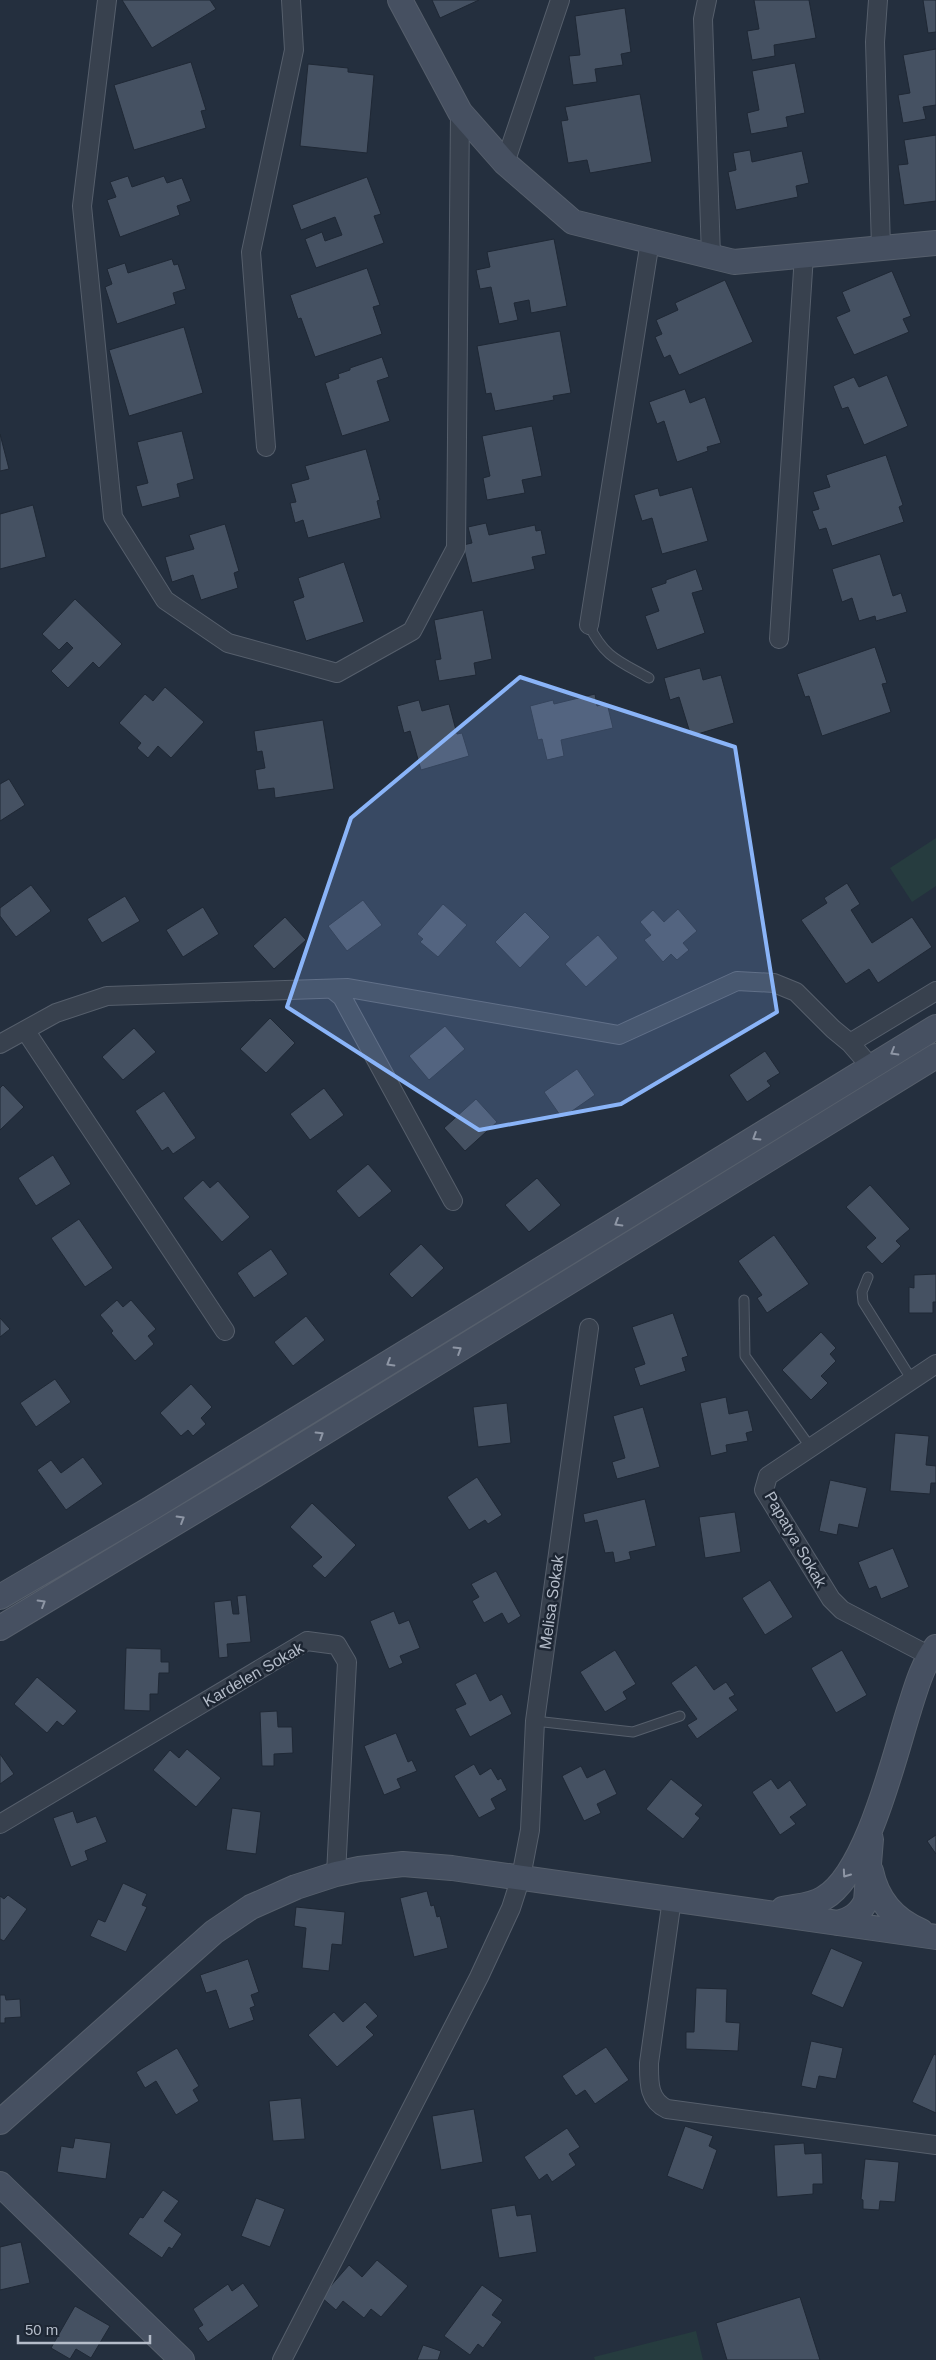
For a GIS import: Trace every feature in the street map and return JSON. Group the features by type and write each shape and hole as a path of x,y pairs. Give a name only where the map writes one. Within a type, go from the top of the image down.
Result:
{"street":[{"path":"107,0 82,206 113,518 165,600 228,643 337,673 412,631 456,548 460,112"},
{"path":"266,447 251,252 294,50 291,0"},
{"path":"400,0 460,112 505,162 574,222 734,262 936,243"},
{"path":"505,162 560,0"},
{"path":"707,0 703,19 711,256"},
{"path":"878,0 875,42 880,248"},
{"path":"589,625 650,241"},
{"path":"778,638 804,255"},
{"path":"0,1044 56,1013 107,996 348,988 620,1035 737,980 774,984 796,992 850,1043 870,1066"},
{"path":"332,989 342,998 453,1201"},
{"path":"850,1043 936,991"},
{"path":"0,1597 150,1509 936,1027"},
{"path":"25,1030 225,1331"},
{"path":"0,1628 263,1470 936,1056"},
{"name":"Melisa Sokak","path":"282,2360 479,1977 511,1908 521,1877 530,1830 535,1722 589,1328"},
{"name":"Papatya Sokak","path":"933,1652 842,1610 831,1599 764,1490 768,1476 936,1364"},
{"name":"Kardelen Sokak","path":"0,1824 307,1641 336,1645 347,1662 336,1874"},
{"path":"764,1912 810,1904 824,1898 835,1888 858,1856 875,1815 921,1672 933,1652"},
{"path":"837,1923 849,1921 863,1909 866,1901 875,1815"},
{"path":"0,2122 214,1932 251,1907 296,1887 336,1874 359,1869 403,1864 452,1868 935,1936"},
{"path":"870,1864 873,1881 888,1908 910,1926 935,1936"},
{"path":"672,1900 649,2063 648,2084 652,2097 660,2106 667,2109 936,2145"},
{"path":"0,2184 182,2360"}],"lane":[{"path":"589,625 596,640 607,654 649,678"},
{"path":"868,1277 862,1292 863,1302 912,1380"},
{"path":"744,1300 745,1356 811,1448"},
{"path":"535,1722 633,1732 680,1716"}],"highlighted area":[{"path":"520,677 735,747 777,1012 621,1104 479,1130 287,1007 351,818"}],"green space":[{"path":"936,838 936,886 912,902 890,868"},
{"path":"696,2331 703,2360 595,2360 594,2357"}],"building":[{"path":"122,0 210,0 216,9 152,48"},
{"path":"432,0 479,0 440,18"},
{"path":"754,0 809,0 816,38 774,45 775,56 752,60 747,31 759,29"},
{"path":"923,0 936,0 936,32 928,33"},
{"path":"625,8 631,52 621,54 623,65 595,69 597,82 573,85 569,56 580,55 575,16"},
{"path":"936,49 936,105 923,107 926,119 903,123 898,95 910,93 903,55"},
{"path":"191,62 206,110 201,111 206,128 134,150 114,85"},
{"path":"795,63 805,113 786,117 788,127 751,134 747,113 759,110 752,71"},
{"path":"308,64 348,68 348,72 374,75 367,153 300,146"},
{"path":"640,94 652,162 590,173 587,160 568,163 561,121 568,120 565,107"},
{"path":"936,135 936,201 904,205 898,165 908,164 904,140"},
{"path":"750,150 752,162 802,151 809,183 796,186 798,197 736,210 728,172 736,170 733,153"},
{"path":"128,176 132,187 164,176 167,183 182,178 191,201 177,206 180,215 120,237 107,200 116,197 110,182"},
{"path":"367,177 381,214 374,216 384,243 316,268 305,239 322,232 325,241 342,235 335,217 301,230 292,205"},
{"path":"554,239 567,306 531,313 529,300 514,303 518,320 499,324 491,287 480,289 476,270 490,267 487,252"},
{"path":"172,259 174,265 178,264 186,289 173,293 176,304 117,324 105,287 112,284 107,269 125,263 128,273"},
{"path":"367,268 380,305 373,307 382,334 315,357 301,318 298,319 290,295"},
{"path":"892,271 911,316 903,319 909,332 854,355 836,317 850,311 842,292"},
{"path":"725,280 753,342 679,375 670,355 664,358 655,337 662,334 656,320 678,310 675,303"},
{"path":"184,327 203,393 129,416 109,350"},
{"path":"560,331 571,393 553,396 554,400 495,411 491,393 486,394 477,346"},
{"path":"382,357 389,377 377,381 390,421 342,436 325,383 339,378 338,374 350,370 350,368"},
{"path":"887,375 908,426 864,445 848,407 842,409 833,386 854,377 859,387"},
{"path":"685,389 690,403 705,397 721,443 707,447 708,451 677,462 664,421 657,424 649,402"},
{"path":"532,426 542,476 522,480 525,493 487,500 483,478 490,476 482,436"},
{"path":"182,431 194,479 177,484 180,497 142,507 136,486 148,483 137,442"},
{"path":"0,434 9,469 0,471"},
{"path":"366,449 380,500 377,501 381,518 308,538 303,520 295,523 290,503 296,502 291,484 309,479 305,466"},
{"path":"886,455 903,505 899,507 904,522 832,546 826,528 819,530 812,511 819,509 813,492 830,487 826,475"},
{"path":"692,487 708,541 662,554 652,518 642,521 634,495 658,488 660,496"},
{"path":"33,505 46,557 0,569 0,514"},
{"path":"486,523 489,535 535,525 536,531 541,530 546,554 532,557 535,569 472,583 463,545 472,543 468,527"},
{"path":"225,524 239,571 234,573 238,588 201,600 193,575 172,582 165,557 194,549 189,535"},
{"path":"880,554 893,596 901,593 907,612 876,621 875,616 859,621 852,598 842,602 832,569"},
{"path":"344,562 364,622 306,641 293,601 304,597 298,578"},
{"path":"696,569 703,590 692,593 705,633 657,650 645,616 659,611 651,588 666,583 666,580"},
{"path":"75,599 122,644 99,668 93,662 68,688 51,671 73,648 67,642 59,650 42,634"},
{"path":"483,610 492,659 474,663 476,675 439,681 435,660 441,659 434,620"},
{"path":"875,647 887,683 882,684 891,712 822,736 809,696 805,697 797,674"},
{"path":"700,668 703,680 721,675 734,723 691,736 679,697 670,700 664,678"},
{"path":"165,687 204,722 171,758 158,746 148,758 137,748 141,743 119,723 145,694 153,701"},
{"path":"595,694 597,706 607,703 613,728 561,740 564,756 547,760 542,739 538,740 530,706 553,700 554,704"},
{"path":"419,700 422,711 449,704 457,734 462,733 469,756 421,770 410,731 404,733 397,706"},
{"path":"323,720 334,789 275,798 274,788 258,790 255,770 265,768 262,751 257,752 254,731"},
{"path":"9,779 25,805 0,821 0,784"},
{"path":"847,883 860,904 851,910 872,943 912,917 932,947 878,983 869,969 846,984 801,920 827,903 824,898"},
{"path":"31,885 51,911 16,937 0,916 0,908"},
{"path":"125,896 140,921 102,943 87,919"},
{"path":"363,900 382,925 347,951 328,926"},
{"path":"443,904 467,925 438,957 420,942 423,939 417,934"},
{"path":"203,907 219,934 183,957 166,930"},
{"path":"678,909 697,931 683,943 689,950 677,960 671,954 663,962 644,940 651,935 640,922 653,910 664,922"},
{"path":"525,912 550,937 520,968 495,942"},
{"path":"285,917 306,940 274,969 253,946"},
{"path":"598,935 618,958 586,987 565,964"},
{"path":"270,1018 295,1043 266,1073 240,1049"},
{"path":"445,1026 465,1049 429,1080 409,1056"},
{"path":"134,1028 156,1052 123,1080 102,1057"},
{"path":"765,1051 780,1073 767,1081 771,1086 747,1102 729,1075"},
{"path":"577,1069 595,1095 562,1118 544,1092"},
{"path":"3,1085 24,1107 0,1130 0,1088"},
{"path":"324,1088 344,1115 310,1140 290,1114"},
{"path":"164,1091 196,1138 173,1154 168,1147 162,1151 135,1111"},
{"path":"476,1099 497,1122 465,1151 444,1128"},
{"path":"53,1155 71,1184 36,1206 18,1178"},
{"path":"368,1164 392,1191 359,1218 336,1191"},
{"path":"537,1178 561,1205 529,1232 505,1205"},
{"path":"203,1180 210,1188 218,1181 250,1217 222,1242 183,1198"},
{"path":"870,1185 910,1229 896,1241 901,1246 882,1264 866,1247 876,1238 846,1207"},
{"path":"79,1219 113,1268 85,1287 51,1238"},
{"path":"774,1235 809,1284 767,1313 757,1298 762,1295 738,1261"},
{"path":"421,1244 444,1268 412,1298 389,1274"},
{"path":"271,1249 288,1274 254,1298 237,1273"},
{"path":"936,1274 936,1302 933,1302 933,1313 909,1313 909,1287 914,1288 914,1275"},
{"path":"117,1300 123,1307 131,1300 156,1329 148,1336 154,1344 135,1361 111,1333 113,1331 100,1315"},
{"path":"673,1313 688,1356 682,1358 686,1371 640,1386 634,1368 645,1364 632,1327"},
{"path":"306,1316 325,1340 293,1366 274,1342"},
{"path":"0,1318 10,1329 0,1337"},
{"path":"821,1332 836,1348 830,1354 836,1361 821,1376 828,1383 811,1400 782,1370"},
{"path":"55,1379 71,1402 36,1427 20,1403"},
{"path":"191,1384 212,1407 201,1418 206,1424 193,1436 188,1430 181,1436 160,1413"},
{"path":"726,1397 729,1414 748,1410 753,1431 746,1433 748,1441 726,1445 727,1452 711,1456 700,1403"},
{"path":"507,1403 511,1443 478,1447 473,1407"},
{"path":"643,1407 660,1467 617,1479 612,1462 625,1458 613,1416"},
{"path":"895,1433 929,1436 926,1465 936,1466 936,1483 931,1483 930,1494 890,1491"},
{"path":"83,1457 103,1484 66,1510 37,1470 51,1460 61,1473"},
{"path":"477,1477 502,1515 488,1524 485,1520 469,1530 447,1497"},
{"path":"830,1480 867,1488 858,1528 839,1524 837,1535 819,1531"},
{"path":"645,1499 656,1546 629,1552 631,1559 615,1563 613,1552 605,1553 597,1520 585,1523 583,1514"},
{"path":"312,1503 356,1545 325,1578 312,1566 322,1557 290,1527"},
{"path":"735,1512 741,1552 705,1558 699,1517"},
{"path":"893,1548 909,1587 881,1599 876,1586 869,1589 858,1562"},
{"path":"496,1571 521,1616 508,1624 502,1613 484,1623 472,1601 479,1597 471,1584"},
{"path":"770,1580 793,1617 765,1635 742,1598"},
{"path":"246,1595 251,1642 227,1644 228,1657 219,1658 214,1602 231,1600 233,1614 239,1614 237,1596"},
{"path":"394,1611 399,1624 409,1620 420,1648 400,1656 403,1663 389,1669 370,1621"},
{"path":"126,1648 161,1649 161,1662 169,1662 169,1673 159,1673 158,1694 150,1694 150,1711 124,1710"},
{"path":"615,1650 636,1684 623,1692 627,1699 605,1712 580,1672"},
{"path":"842,1650 867,1695 836,1713 811,1668"},
{"path":"696,1665 714,1690 726,1682 735,1695 729,1698 738,1710 697,1739 687,1725 697,1719 671,1683"},
{"path":"476,1673 490,1701 502,1694 512,1714 470,1737 455,1709 466,1704 455,1684"},
{"path":"37,1677 77,1711 63,1726 57,1721 47,1733 14,1704"},
{"path":"277,1711 278,1727 292,1727 293,1753 274,1754 274,1766 262,1766 260,1712"},
{"path":"396,1733 408,1762 412,1760 417,1771 397,1779 401,1788 384,1795 364,1746"},
{"path":"187,1749 221,1778 196,1807 153,1770 170,1750 179,1758"},
{"path":"0,1754 14,1774 0,1784"},
{"path":"474,1764 480,1775 491,1768 498,1780 501,1778 507,1790 491,1799 496,1809 479,1818 454,1776"},
{"path":"581,1766 587,1778 605,1769 617,1794 597,1804 601,1813 584,1821 562,1776"},
{"path":"671,1779 703,1805 695,1814 700,1818 683,1839 646,1809"},
{"path":"771,1779 778,1789 790,1780 807,1805 790,1817 796,1824 780,1835 752,1792"},
{"path":"232,1808 261,1812 256,1854 226,1850"},
{"path":"73,1811 77,1823 96,1816 107,1842 85,1851 88,1860 71,1867 53,1818"},
{"path":"936,1835 936,1854 927,1841"},
{"path":"123,1883 147,1894 142,1905 147,1907 126,1952 90,1936 98,1919 105,1922"},
{"path":"427,1891 431,1906 434,1905 437,1917 440,1916 448,1948 414,1957 400,1898"},
{"path":"8,1895 27,1909 4,1941 0,1939 0,1896 4,1899"},
{"path":"296,1907 345,1912 342,1945 332,1944 329,1971 302,1968 306,1928 294,1926"},
{"path":"831,1948 863,1962 843,2008 811,1994"},
{"path":"248,1959 259,1992 251,1995 255,2006 250,2008 254,2020 229,2029 216,1990 206,1993 200,1975"},
{"path":"696,1988 727,1989 726,2022 740,2023 738,2051 686,2049 686,2032 694,2032"},
{"path":"0,1995 5,1995 6,2000 20,1999 21,2017 5,2018 5,2023 0,2023"},
{"path":"365,2002 378,2016 366,2027 374,2035 337,2067 308,2035 334,2012 343,2022"},
{"path":"811,2041 843,2048 836,2079 819,2076 816,2089 801,2086"},
{"path":"606,2047 629,2080 595,2104 585,2090 576,2096 562,2076"},
{"path":"177,2048 199,2086 193,2090 199,2101 176,2115 156,2081 145,2088 136,2072"},
{"path":"934,2054 936,2055 936,2113 912,2102"},
{"path":"301,2098 305,2139 273,2141 269,2101"},
{"path":"474,2109 483,2162 441,2170 432,2116"},
{"path":"685,2126 713,2136 709,2146 717,2150 703,2190 667,2176"},
{"path":"567,2128 580,2147 569,2154 576,2165 552,2182 547,2174 539,2180 524,2157"},
{"path":"75,2138 111,2143 106,2179 57,2172 61,2146 73,2148"},
{"path":"804,2143 805,2154 822,2153 823,2184 813,2184 813,2194 777,2197 774,2145"},
{"path":"865,2159 899,2162 895,2202 880,2201 879,2210 863,2209 863,2200 861,2199"},
{"path":"163,2190 179,2201 164,2221 182,2234 172,2249 169,2247 162,2258 128,2234 140,2217 143,2218"},
{"path":"256,2198 285,2209 270,2247 241,2236"},
{"path":"515,2205 517,2216 531,2214 537,2252 499,2258 491,2209"},
{"path":"21,2242 30,2283 0,2290 0,2247"},
{"path":"377,2260 408,2286 381,2317 371,2309 364,2318 343,2301 336,2310 321,2297 349,2265 362,2277"},
{"path":"243,2283 259,2306 208,2342 198,2328 203,2325 193,2309 228,2284 232,2291"},
{"path":"482,2285 503,2300 492,2315 502,2322 483,2348 478,2344 470,2355 444,2336"},
{"path":"800,2297 820,2360 727,2360 716,2323"},
{"path":"75,2306 110,2326 91,2358 76,2349 70,2359 51,2348"},
{"path":"423,2345 441,2351 438,2360 417,2360"}]}
